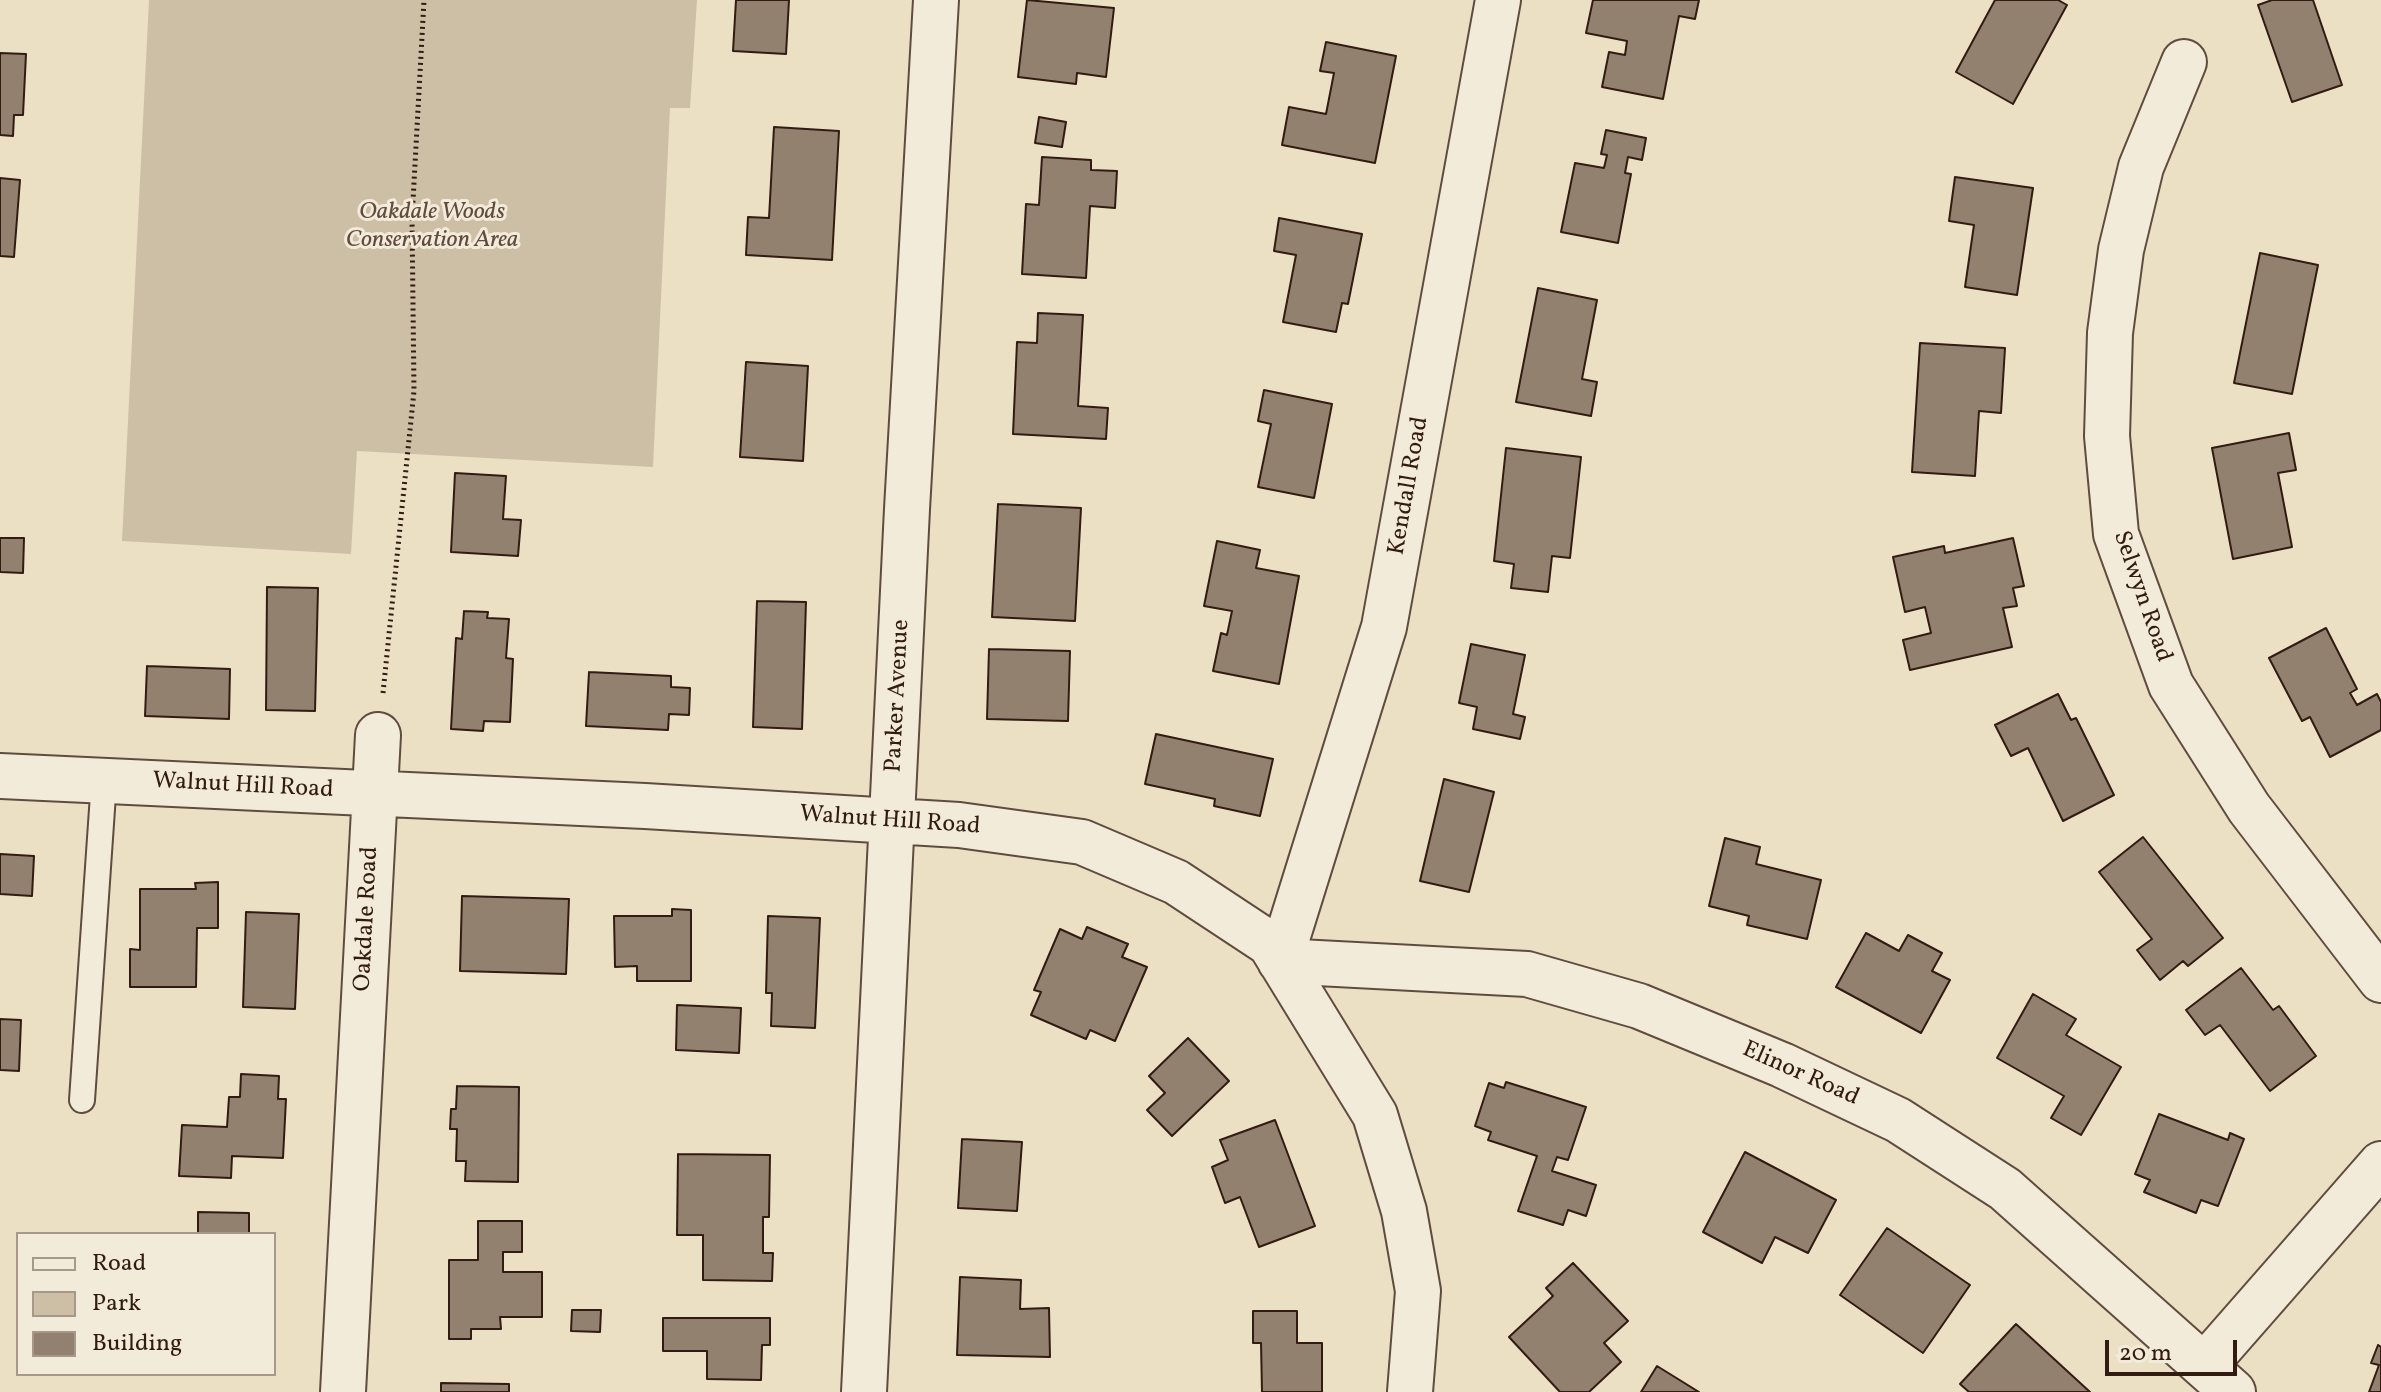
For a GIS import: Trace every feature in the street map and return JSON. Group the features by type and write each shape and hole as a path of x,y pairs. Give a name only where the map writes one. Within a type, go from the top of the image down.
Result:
{"street":[{"name":"Parker Avenue","path":"864,1392 907,509 936,0"},
{"name":"Kendall Road","path":"1280,961 1384,627 1498,0"},
{"name":"Selwyn Road","path":"2184,62 2141,167 2121,250 2110,333 2107,436 2116,534 2171,685 2249,808 2381,980"},
{"name":"Oakdale Road","path":"343,1392 378,735"},
{"name":"Walnut Hill Road","path":"0,776 893,820 1082,842 1176,882 1270,944 1375,1115 1404,1211 1418,1291 1410,1392"},
{"name":"Elinor Road","path":"1280,961 1527,974 1639,1006 1782,1065 1898,1120 2005,1189 2219,1378"},
{"path":"2219,1378 2381,1164"}],"lane":[{"path":"82,1100 104,780"}],"path":[{"path":"378,735 414,391 412,219 424,0"}],"green space":[{"name":"Oakdale Woods Conservation Area","path":"149,0 697,0 690,108 670,108 653,467 357,451 351,554 122,541"}],"building":[{"path":"736,0 789,0 786,54 733,51"},
{"path":"1027,0 1114,8 1106,77 1077,73 1076,84 1018,77"},
{"path":"1593,0 1699,0 1695,19 1679,16 1663,99 1602,87 1609,52 1625,55 1627,41 1586,33"},
{"path":"1995,0 2058,0 2067,5 2013,104 1956,72"},
{"path":"2272,0 2313,0 2342,85 2292,102 2258,5"},
{"path":"1326,42 1396,56 1375,163 1282,145 1289,107 1326,114 1334,73 1320,71"},
{"path":"0,53 26,54 23,115 14,115 13,136 0,135"},
{"path":"1039,117 1066,122 1062,147 1035,143"},
{"path":"774,127 839,131 832,260 746,255 748,217 769,218"},
{"path":"1606,130 1646,138 1642,160 1628,157 1625,173 1631,174 1618,243 1561,232 1575,163 1604,168 1607,155 1601,154"},
{"path":"1042,157 1091,160 1091,170 1117,171 1115,208 1090,206 1086,278 1022,274 1026,204 1039,205"},
{"path":"1955,177 2033,188 2017,295 1965,287 1974,225 1949,221"},
{"path":"0,178 20,180 14,257 0,256"},
{"path":"1279,218 1362,234 1348,304 1342,303 1336,332 1283,322 1296,255 1274,251"},
{"path":"2260,253 2318,265 2292,394 2234,383"},
{"path":"1538,288 1597,300 1582,379 1597,382 1591,416 1516,402"},
{"path":"1038,313 1083,315 1078,406 1108,408 1106,439 1013,434 1017,342 1037,343"},
{"path":"1920,343 2005,348 2001,413 1979,411 1975,476 1912,472"},
{"path":"746,362 808,366 803,461 740,457"},
{"path":"1264,390 1332,404 1314,498 1258,487 1271,424 1258,421"},
{"path":"2289,433 2296,470 2278,473 2292,547 2233,559 2212,448"},
{"path":"1506,448 1581,457 1570,558 1552,556 1548,592 1511,588 1514,564 1494,561"},
{"path":"455,473 506,476 503,519 521,520 518,556 451,552"},
{"path":"998,504 1081,508 1075,621 992,617"},
{"path":"0,538 24,538 23,573 0,572"},
{"path":"2013,538 2024,586 2013,588 2017,606 2003,608 2012,647 1910,670 1903,640 1931,633 1925,607 1905,612 1893,557 1944,546 1945,553"},
{"path":"1217,541 1260,550 1256,568 1299,576 1279,684 1213,671 1221,633 1227,635 1232,611 1204,606"},
{"path":"267,587 318,588 315,711 266,710"},
{"path":"757,601 806,602 802,729 753,727"},
{"path":"464,611 488,612 487,618 509,619 506,658 513,659 510,722 484,721 483,731 451,729 456,638 462,639"},
{"path":"2326,628 2357,689 2350,693 2357,705 2377,694 2381,702 2381,730 2330,757 2310,717 2302,721 2269,658"},
{"path":"1471,644 1525,655 1513,714 1525,717 1520,739 1473,729 1477,707 1459,703"},
{"path":"989,649 1070,651 1068,721 987,719"},
{"path":"147,666 230,669 229,719 145,716"},
{"path":"589,672 671,676 671,687 690,688 689,715 669,714 668,730 586,726"},
{"path":"2058,694 2071,720 2076,718 2114,795 2063,821 2028,748 2011,756 1995,725"},
{"path":"1156,734 1273,759 1260,816 1214,806 1215,799 1145,784"},
{"path":"1444,779 1494,792 1469,892 1420,881"},
{"path":"2143,837 2223,938 2188,966 2183,961 2160,980 2137,950 2152,939 2099,872"},
{"path":"1725,838 1760,847 1756,864 1821,880 1807,939 1747,925 1749,916 1709,906"},
{"path":"0,854 34,856 32,896 0,894"},
{"path":"218,882 218,928 197,928 196,987 130,987 130,949 140,950 140,889 196,889 195,883"},
{"path":"462,896 569,899 566,974 460,971"},
{"path":"672,909 691,910 691,981 637,981 637,966 615,967 614,916 672,916"},
{"path":"246,912 299,914 295,1009 243,1007"},
{"path":"768,916 820,918 815,1028 771,1026 772,993 766,993"},
{"path":"1087,927 1128,944 1122,957 1147,967 1115,1041 1090,1030 1086,1039 1031,1015 1041,992 1034,990 1060,929 1082,939"},
{"path":"1866,933 1899,951 1908,935 1942,953 1932,971 1950,980 1921,1033 1836,987"},
{"path":"2241,968 2273,1010 2279,1006 2316,1056 2270,1091 2220,1025 2205,1035 2186,1010"},
{"path":"2033,994 2076,1019 2066,1035 2121,1067 2081,1135 2051,1118 2064,1096 1997,1058"},
{"path":"677,1005 741,1008 739,1053 676,1050"},
{"path":"0,1019 21,1020 19,1071 0,1070"},
{"path":"1188,1038 1229,1081 1172,1136 1147,1110 1165,1093 1149,1076"},
{"path":"241,1074 279,1076 278,1099 286,1099 283,1158 232,1156 231,1178 179,1176 182,1125 227,1127 229,1097 240,1097"},
{"path":"1506,1082 1586,1107 1568,1160 1557,1157 1552,1171 1596,1185 1586,1216 1568,1210 1563,1225 1518,1211 1537,1156 1488,1140 1491,1132 1475,1126 1489,1083 1504,1088"},
{"path":"457,1086 519,1087 518,1182 465,1181 466,1161 456,1161 457,1129 450,1129 451,1109 456,1109"},
{"path":"2159,1114 2228,1140 2230,1133 2244,1139 2218,1206 2201,1200 2196,1213 2144,1192 2150,1180 2135,1174"},
{"path":"1275,1120 1315,1226 1259,1247 1240,1197 1225,1203 1212,1167 1228,1160 1220,1140"},
{"path":"962,1139 1022,1142 1017,1211 958,1208"},
{"path":"1745,1152 1836,1200 1808,1253 1775,1237 1762,1263 1703,1232"},
{"path":"678,1154 770,1155 769,1217 763,1217 763,1253 773,1253 772,1281 703,1280 703,1235 677,1235"},
{"path":"198,1212 249,1213 249,1232 198,1232"},
{"path":"478,1221 522,1221 522,1252 503,1252 503,1272 542,1272 542,1317 500,1317 501,1329 471,1329 471,1339 449,1339 449,1260 478,1260"},
{"path":"1887,1228 1970,1285 1923,1353 1840,1295"},
{"path":"1573,1263 1628,1321 1604,1343 1621,1362 1589,1392 1560,1392 1509,1337 1553,1296 1546,1288"},
{"path":"960,1277 1021,1280 1020,1309 1049,1308 1050,1357 957,1355"},
{"path":"572,1310 601,1310 600,1332 571,1331"},
{"path":"1253,1311 1297,1311 1297,1343 1322,1343 1322,1392 1262,1392 1261,1343 1253,1343"},
{"path":"663,1318 770,1318 770,1345 762,1345 761,1380 707,1379 707,1351 663,1351"},
{"path":"2016,1324 2090,1392 1969,1392 1960,1384"},
{"path":"2378,1345 2381,1347 2381,1392 2369,1392 2379,1365 2371,1363"},
{"path":"1657,1366 1699,1392 1641,1392"},
{"path":"441,1383 509,1384 509,1392 441,1392"}]}
